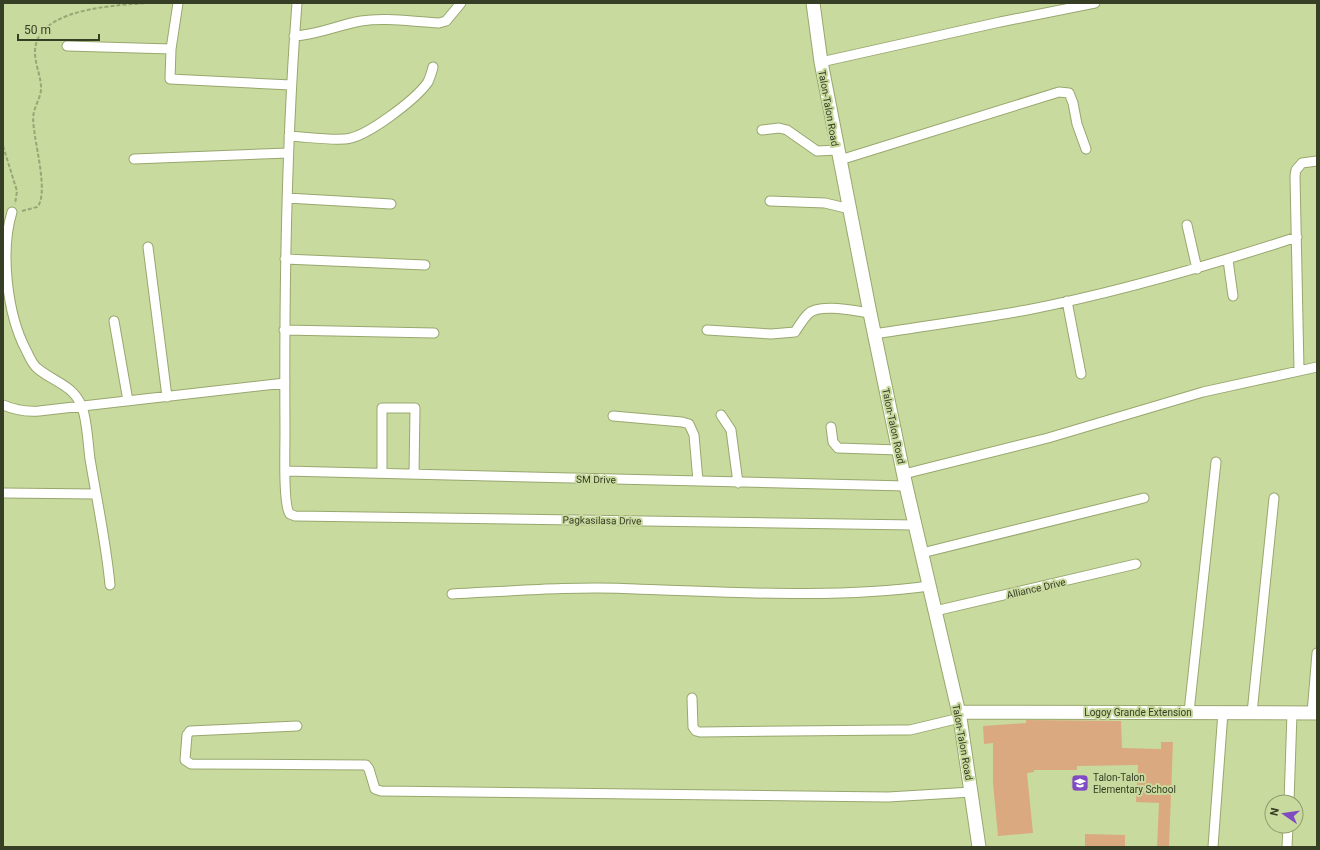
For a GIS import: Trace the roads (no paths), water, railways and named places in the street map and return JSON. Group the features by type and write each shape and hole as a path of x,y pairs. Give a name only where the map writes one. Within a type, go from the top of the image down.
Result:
{"street":[{"path":"178,3 171,49 170,79 291,85"},
{"path":"286,471 284,330 286,198 291,85 297,3"},
{"path":"294,36 311,35 360,22 376,20 439,23 446,21 461,3"},
{"name":"Talon-Talon Road","path":"813,3 821,62 838,155 874,334 898,450 959,715 972,792 979,847"},
{"path":"821,62 1000,22 1095,3"},
{"path":"67,46 171,49"},
{"path":"289,136 346,139 365,133 378,125 422,89 428,82 433,67"},
{"path":"762,130 779,128 787,130 817,151 838,155 1059,92 1069,94 1073,103 1077,124 1086,149"},
{"path":"134,159 288,153"},
{"path":"1299,370 1296,170 1302,164 1317,162"},
{"path":"286,198 391,204"},
{"path":"770,201 818,203 850,209"},
{"path":"12,212 5,232 5,266 15,324 21,340 37,368 69,389 82,406 96,494 104,528 110,585"},
{"path":"1187,224 1197,269"},
{"path":"874,334 1027,310 1067,301 1197,269 1297,237"},
{"path":"148,247 167,397"},
{"path":"285,259 425,265"},
{"path":"1228,260 1233,296"},
{"path":"1067,301 1081,374"},
{"path":"707,330 771,334 795,332 808,314 816,309 840,309 870,313"},
{"path":"114,321 128,400"},
{"path":"284,330 434,333"},
{"name":"SM Drive","path":"286,471 738,483 905,480 1203,392 1317,367"},
{"path":"3,405 12,409 28,412 285,383"},
{"path":"382,473 382,408 415,408 414,474"},
{"path":"721,415 731,430 738,483"},
{"path":"614,416 682,422 689,424 694,435 698,481"},
{"path":"831,427 833,442 838,448 898,450"},
{"path":"1189,712 1216,462"},
{"name":"Pagkasilasa Drive","path":"286,471 286,508 290,514 915,525"},
{"path":"3,492 96,494"},
{"path":"922,553 1144,498"},
{"path":"1252,712 1274,498"},
{"name":"Alliance Drive","path":"935,611 1136,564"},
{"path":"452,594 635,589 734,594 831,594 869,593 929,586"},
{"path":"1314,713 1317,653"},
{"path":"692,698 693,727 696,731 700,732 910,730 959,715"},
{"name":"Logoy Grande Extension","path":"959,715 1189,712 1314,713"},
{"path":"1213,847 1223,712"},
{"path":"1289,794 1292,713"},
{"path":"297,726 190,732 187,735 185,760 191,764 366,765 369,769 376,789 381,791 888,796 972,792"},
{"path":"1287,847 1288,834"}],"place":[{"name":"Talon-Talon Elementary School","path":"1080,783"}]}
